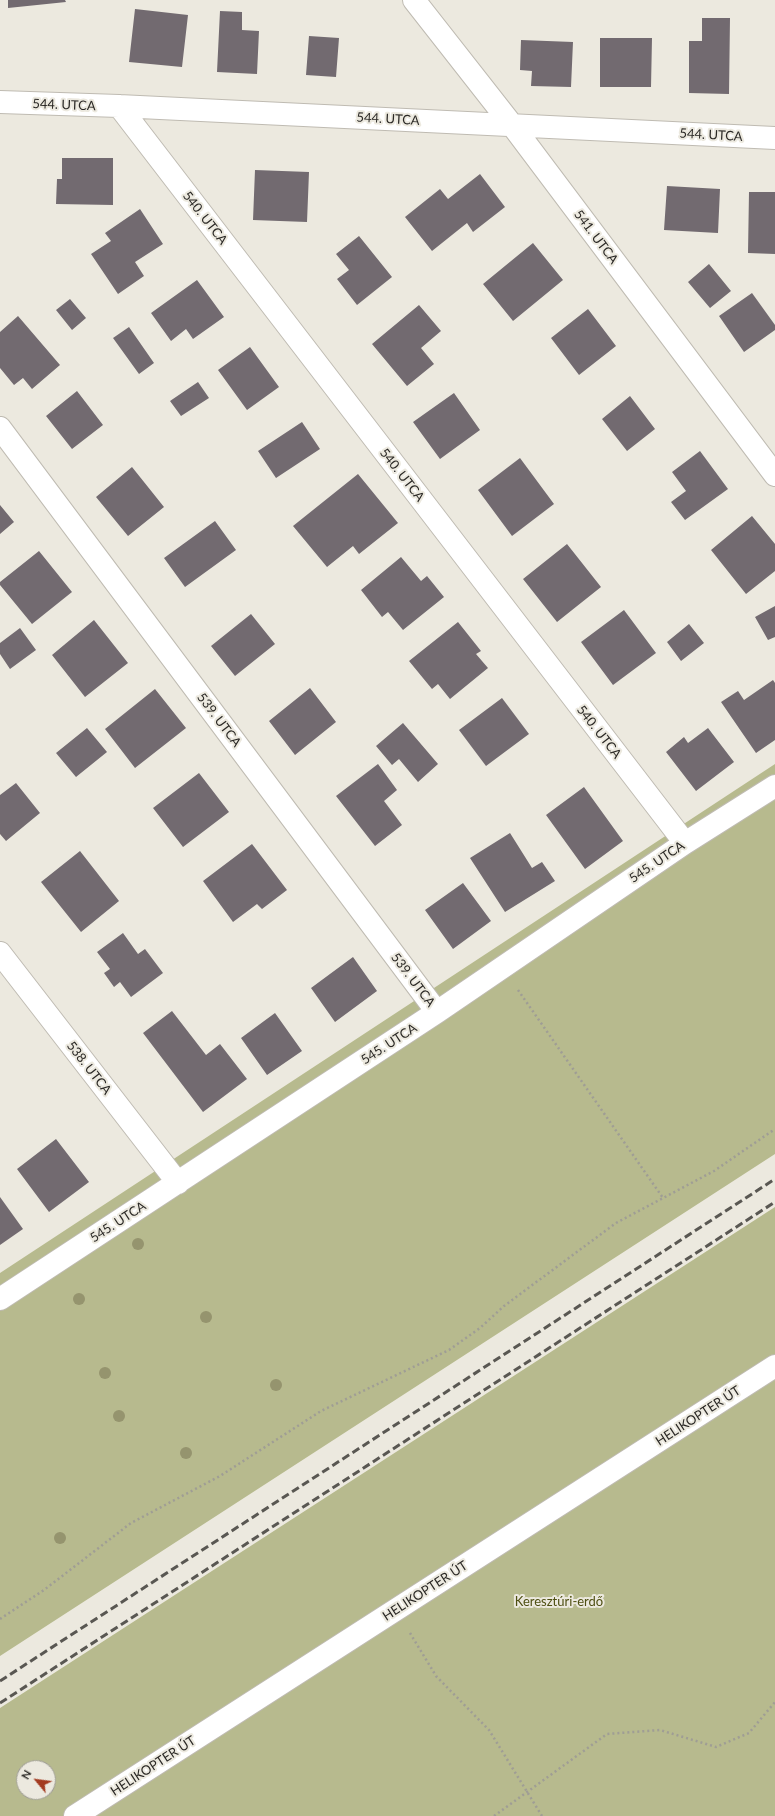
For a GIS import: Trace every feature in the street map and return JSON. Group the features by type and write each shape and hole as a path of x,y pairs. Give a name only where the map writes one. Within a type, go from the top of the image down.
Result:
{"street":[{"name":"541. UTCA","path":"414,0 512,125 775,475"},
{"name":"544. UTCA","path":"0,102 119,106 775,138"},
{"name":"540. UTCA","path":"119,106 685,843"},
{"name":"539. UTCA","path":"0,428 437,1012"},
{"name":"545. UTCA","path":"0,1299 437,1012 685,843 775,786"},
{"name":"538. UTCA","path":"0,953 178,1183"},
{"name":"HELIKOPTER ÚT","path":"76,1816 775,1366"}],"path":[{"path":"502,968 663,1198"},
{"path":"0,1619 44,1590 131,1523 220,1476 322,1411 449,1350 480,1328 504,1306 616,1223 714,1171 775,1129"},
{"path":"396,1610 436,1676 490,1730 542,1816"},
{"path":"494,1816 528,1793 607,1734 660,1730 716,1747 749,1733 775,1702"}],"green space":[{"path":"775,764 775,1154 0,1656 0,1273"},
{"name":"Keresztúri-erdő","path":"775,1207 775,1816 0,1816 0,1708"}],"building":[{"path":"8,0 65,0 66,2 8,8"},
{"path":"135,9 188,15 182,67 129,62"},
{"path":"220,11 242,12 242,30 259,31 257,74 217,72"},
{"path":"702,18 730,18 729,94 689,93 689,41 702,41"},
{"path":"309,36 339,38 336,77 306,75"},
{"path":"600,38 652,38 651,87 600,87"},
{"path":"521,40 573,42 571,87 531,86 532,71 520,70"},
{"path":"62,158 113,158 113,205 56,204 57,179 62,179"},
{"path":"255,170 309,172 307,222 253,220"},
{"path":"480,174 505,207 473,232 467,223 432,251 405,217 440,189 448,199"},
{"path":"667,186 720,189 718,233 664,230"},
{"path":"749,192 775,192 775,254 748,253"},
{"path":"140,209 163,244 135,262 144,276 118,294 91,254 111,241 105,233"},
{"path":"359,236 392,277 357,305 337,279 349,270 336,254"},
{"path":"533,243 563,280 513,321 483,284"},
{"path":"709,264 731,291 710,308 688,282"},
{"path":"197,280 224,317 193,339 186,329 171,341 151,313"},
{"path":"752,293 775,325 775,330 744,352 719,316"},
{"path":"70,299 86,318 72,330 56,310"},
{"path":"419,305 441,331 421,348 434,364 407,386 372,344"},
{"path":"588,309 616,346 579,375 551,338"},
{"path":"18,316 60,365 32,389 23,378 14,385 0,368 0,332"},
{"path":"129,327 154,363 139,374 113,338"},
{"path":"250,347 279,387 247,410 218,370"},
{"path":"198,382 209,398 181,416 170,401"},
{"path":"77,391 103,425 72,449 46,416"},
{"path":"454,393 480,430 440,459 413,422"},
{"path":"630,396 655,429 627,451 602,419"},
{"path":"302,422 320,449 276,478 258,451"},
{"path":"700,451 728,489 685,520 671,502 686,491 672,472"},
{"path":"520,458 554,504 512,536 478,490"},
{"path":"132,467 164,507 128,536 96,497"},
{"path":"358,474 398,523 359,554 353,546 327,567 293,526"},
{"path":"0,505 14,522 0,534"},
{"path":"752,516 775,544 775,571 746,594 711,550"},
{"path":"215,521 236,550 185,587 164,558"},
{"path":"567,544 601,587 557,622 523,579"},
{"path":"39,551 72,592 32,624 0,585 0,582"},
{"path":"401,557 421,581 427,576 444,597 403,630 388,612 382,617 361,590"},
{"path":"775,606 775,637 768,640 755,617"},
{"path":"624,610 656,653 613,685 581,642"},
{"path":"251,614 275,644 235,676 211,646"},
{"path":"94,620 128,663 85,697 52,655"},
{"path":"458,622 481,651 476,654 488,668 450,699 438,684 432,689 409,661"},
{"path":"689,624 704,643 681,661 667,642"},
{"path":"20,628 36,650 10,669 0,654 0,643"},
{"path":"773,680 775,683 775,740 756,753 721,702 738,691 744,700"},
{"path":"310,688 336,722 295,755 269,721"},
{"path":"155,689 186,728 135,768 105,729"},
{"path":"502,698 529,734 486,766 459,730"},
{"path":"403,723 438,764 418,782 399,759 392,765 376,746"},
{"path":"87,728 107,752 76,777 56,753"},
{"path":"708,728 734,762 696,791 666,752 684,737 688,743"},
{"path":"378,764 397,790 384,801 402,825 375,846 336,796"},
{"path":"199,773 229,812 183,847 153,808"},
{"path":"16,783 40,813 6,841 0,834 0,795"},
{"path":"584,787 623,841 585,869 546,815"},
{"path":"510,833 532,868 542,862 555,881 505,912 470,858"},
{"path":"252,844 287,890 262,909 257,904 233,922 203,881"},
{"path":"80,851 119,901 81,932 41,882"},
{"path":"463,883 491,921 453,949 425,910"},
{"path":"123,933 138,954 145,949 163,973 131,997 120,982 114,987 104,973 110,969 97,952"},
{"path":"353,957 377,991 335,1022 311,988"},
{"path":"172,1011 206,1055 220,1044 247,1079 203,1112 143,1033"},
{"path":"275,1013 302,1051 267,1075 241,1038"},
{"path":"56,1139 89,1182 49,1212 17,1169"},
{"path":"0,1197 23,1229 0,1245"}],"railway":[{"path":"0,1681 775,1179"},
{"path":"0,1703 775,1202"}]}
